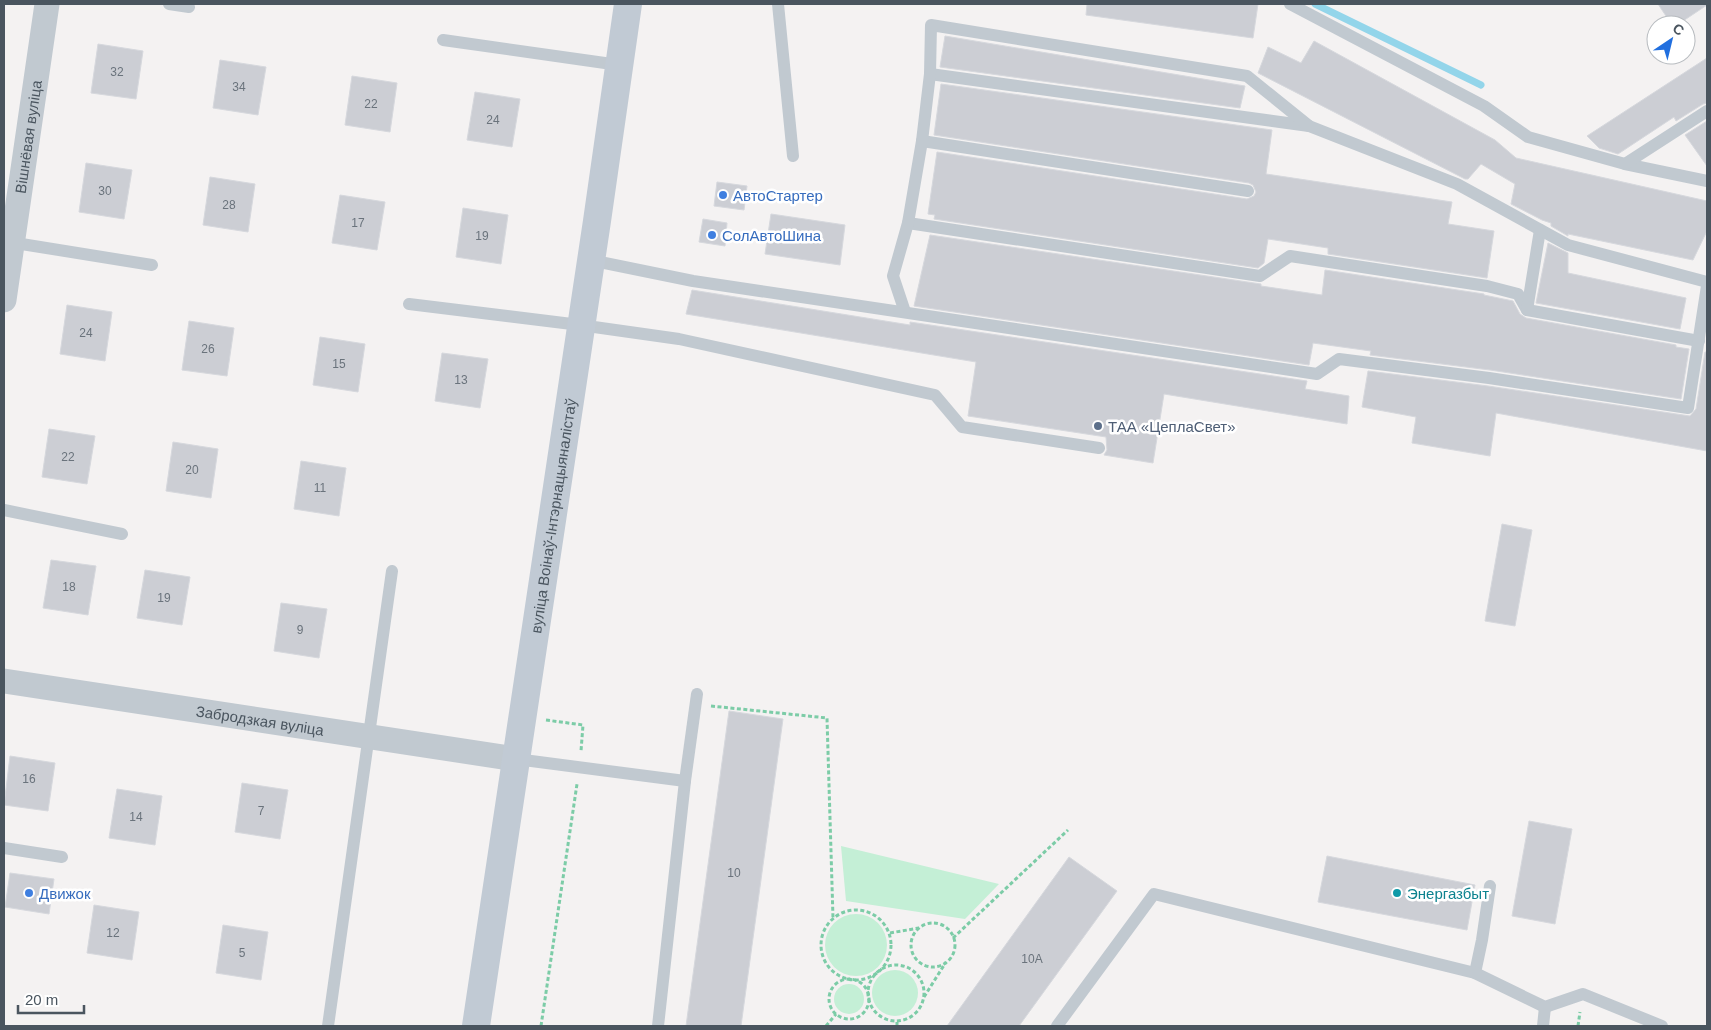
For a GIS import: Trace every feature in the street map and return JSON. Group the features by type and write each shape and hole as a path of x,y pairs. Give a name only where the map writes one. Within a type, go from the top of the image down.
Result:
{"street":[{"name":"Вішнёвая вуліца","path":"4,300 8,242 47,4"},
{"name":"вуліца Воінаў-Інтэрнацыяналістаў","path":"476,1026 628,4"},
{"name":"Забродзкая вуліца","path":"4,681 516,759"}],"lane":[{"path":"169,4 189,7"},
{"path":"778,4 793,156"},
{"path":"1290,4 1484,106 1528,137 1625,164 1707,182"},
{"path":"905,312 893,276 908,223 922,141 930,74 932,25 1248,76 1309,126"},
{"path":"443,40 619,65"},
{"path":"930,74 1309,126 1457,184 1568,245 1707,282"},
{"path":"1625,164 1707,111"},
{"path":"922,141 1248,191"},
{"path":"908,223 1260,276 1290,256 1488,286 1518,294 1527,310"},
{"path":"1527,310 1540,230"},
{"path":"8,242 152,266"},
{"path":"590,260 692,281 1317,374 1339,359 1488,378 1688,408 1707,286"},
{"path":"409,304 678,339 934,395 962,427 1099,448"},
{"path":"1527,310 1699,341"},
{"path":"4,510 122,534"},
{"path":"328,1026 392,571"},
{"path":"658,1026 685,781 697,699"},
{"path":"516,759 685,781"},
{"path":"4,848 62,857"},
{"path":"1474,973 1482,940 1490,886"},
{"path":"1057,1026 1154,894 1474,973 1545,1007 1583,994 1662,1026"},
{"path":"1543,1026 1545,1007"}],"path":[{"path":"697,699 827,718 833,918"},
{"path":"522,717 583,725 579,767 541,1026"},
{"path":"954,938 1068,830"},
{"path":"924,997 924,988 921,980 909,968 892,965 883,968 877,974 861,980 853,980 840,981 831,990 830,1003 836,1014 842,1018 855,1018 866,1010 869,997 871,980 877,974 885,966 892,944 890,933 880,919 866,910 854,909 843,912 833,918 826,927 822,938 821,950 825,961 832,970 842,977 853,980 864,986 869,997 876,1011 882,1017 897,1021 915,1014 921,1006 924,997 952,956 954,938 947,928 941,924 933,923 926,924 920,928 915,933 911,946 916,958 921,963 934,967 947,962"},
{"path":"890,933 920,928"},
{"path":"826,1026 836,1014"},
{"path":"897,1021 897,1026"}],"green space":[{"path":"841,846 999,884 965,919 846,901"},
{"path":"850,914 862,914 878,923 885,933 887,945 885,957 878,967 862,976 850,976 839,971 830,962 825,951 825,939 830,928 839,919"},
{"path":"900,970 912,976 917,984 917,1002 912,1010 904,1015 890,1016 878,1010 873,1002 872,988 878,976 886,971"},
{"path":"849,984 860,988 864,999 860,1010 849,1014 838,1010 834,999 838,988"}],"building":[{"path":"1087,4 1258,4 1253,38 1086,15"},
{"path":"1658,4 1707,4 1692,15 1665,15"},
{"path":"945,36 1245,86 1240,108 940,67"},
{"path":"1314,41 1495,140 1516,158 1707,201 1707,231 1693,260 1568,234 1568,236 1551,226 1551,223 1511,204 1515,184 1481,164 1468,179 1465,179 1258,73 1268,47 1301,63"},
{"path":"98,44 143,51 136,99 91,93"},
{"path":"1707,58 1707,103 1676,121 1674,117 1618,154 1599,148 1587,136"},
{"path":"220,60 266,67 258,115 213,108"},
{"path":"352,76 397,83 390,132 345,125"},
{"path":"941,84 1272,130 1266,174 1452,202 1448,224 1494,231 1487,278 1328,254 1328,248 1268,239 1264,263 1258,268 934,219 935,215 928,214 937,152 1247,199 1254,196 1256,192 1253,185 1249,183 934,135"},
{"path":"475,92 520,99 512,147 467,140"},
{"path":"1707,121 1707,166 1685,135"},
{"path":"86,163 132,170 124,219 79,212"},
{"path":"210,177 255,184 248,232 203,225"},
{"path":"717,182 747,186 744,210 714,206"},
{"path":"340,195 385,202 377,250 332,243"},
{"path":"463,208 508,215 501,264 456,257"},
{"path":"771,214 845,225 840,265 765,254"},
{"path":"703,219 727,223 725,246 699,242"},
{"path":"930,235 1261,284 1261,286 1322,295 1325,270 1484,294 1513,301 1520,314 1526,318 1676,345 1676,347 1689,349 1681,399 1490,370 1370,355 1371,351 1313,343 1309,365 914,306"},
{"path":"1548,243 1568,253 1568,273 1686,298 1680,329 1536,303"},
{"path":"692,290 910,325 910,322 1307,381 1305,389 1349,396 1347,424 1164,394 1153,463 1104,455 1107,450 1106,437 968,416 976,362 686,314"},
{"path":"67,305 112,312 105,361 60,354"},
{"path":"189,321 234,328 227,376 182,370"},
{"path":"320,337 365,344 358,392 313,385"},
{"path":"1705,352 1707,352 1707,451 1496,413 1490,456 1412,443 1416,417 1362,407 1368,371 1488,386 1690,416 1696,409"},
{"path":"442,353 488,359 480,408 435,401"},
{"path":"49,429 95,436 87,484 42,477"},
{"path":"173,442 218,449 211,498 166,491"},
{"path":"301,461 346,468 339,516 294,509"},
{"path":"1502,524 1532,530 1515,626 1485,621"},
{"path":"51,560 96,566 88,615 43,608"},
{"path":"145,570 190,577 182,625 137,618"},
{"path":"281,603 327,609 319,658 274,651"},
{"path":"729,711 783,719 741,1026 686,1026"},
{"path":"10,756 55,763 48,811 4,805"},
{"path":"242,783 288,790 280,839 235,832"},
{"path":"117,789 162,796 155,845 109,838"},
{"path":"1529,821 1572,829 1555,924 1512,916"},
{"name":"Энергазбыт","path":"1327,856 1475,885 1467,930 1318,902"},
{"path":"1069,857 1117,891 1019,1026 947,1026"},
{"name":"Движок","path":"10,873 54,879 49,914 5,907"},
{"path":"94,905 139,912 132,960 87,953"},
{"path":"223,925 268,932 261,980 216,973"}],"waterway":[{"path":"1315,4 1481,85"}],"place":[{"name":"АвтоСтартер","path":"723,195"},
{"name":"СолАвтоШина","path":"712,235"},
{"name":"ТАА «ЦеплаСвет»","path":"1098,426"},
{"name":"Движок","path":"29,893"},
{"name":"Энергазбыт","path":"1397,893"}]}
